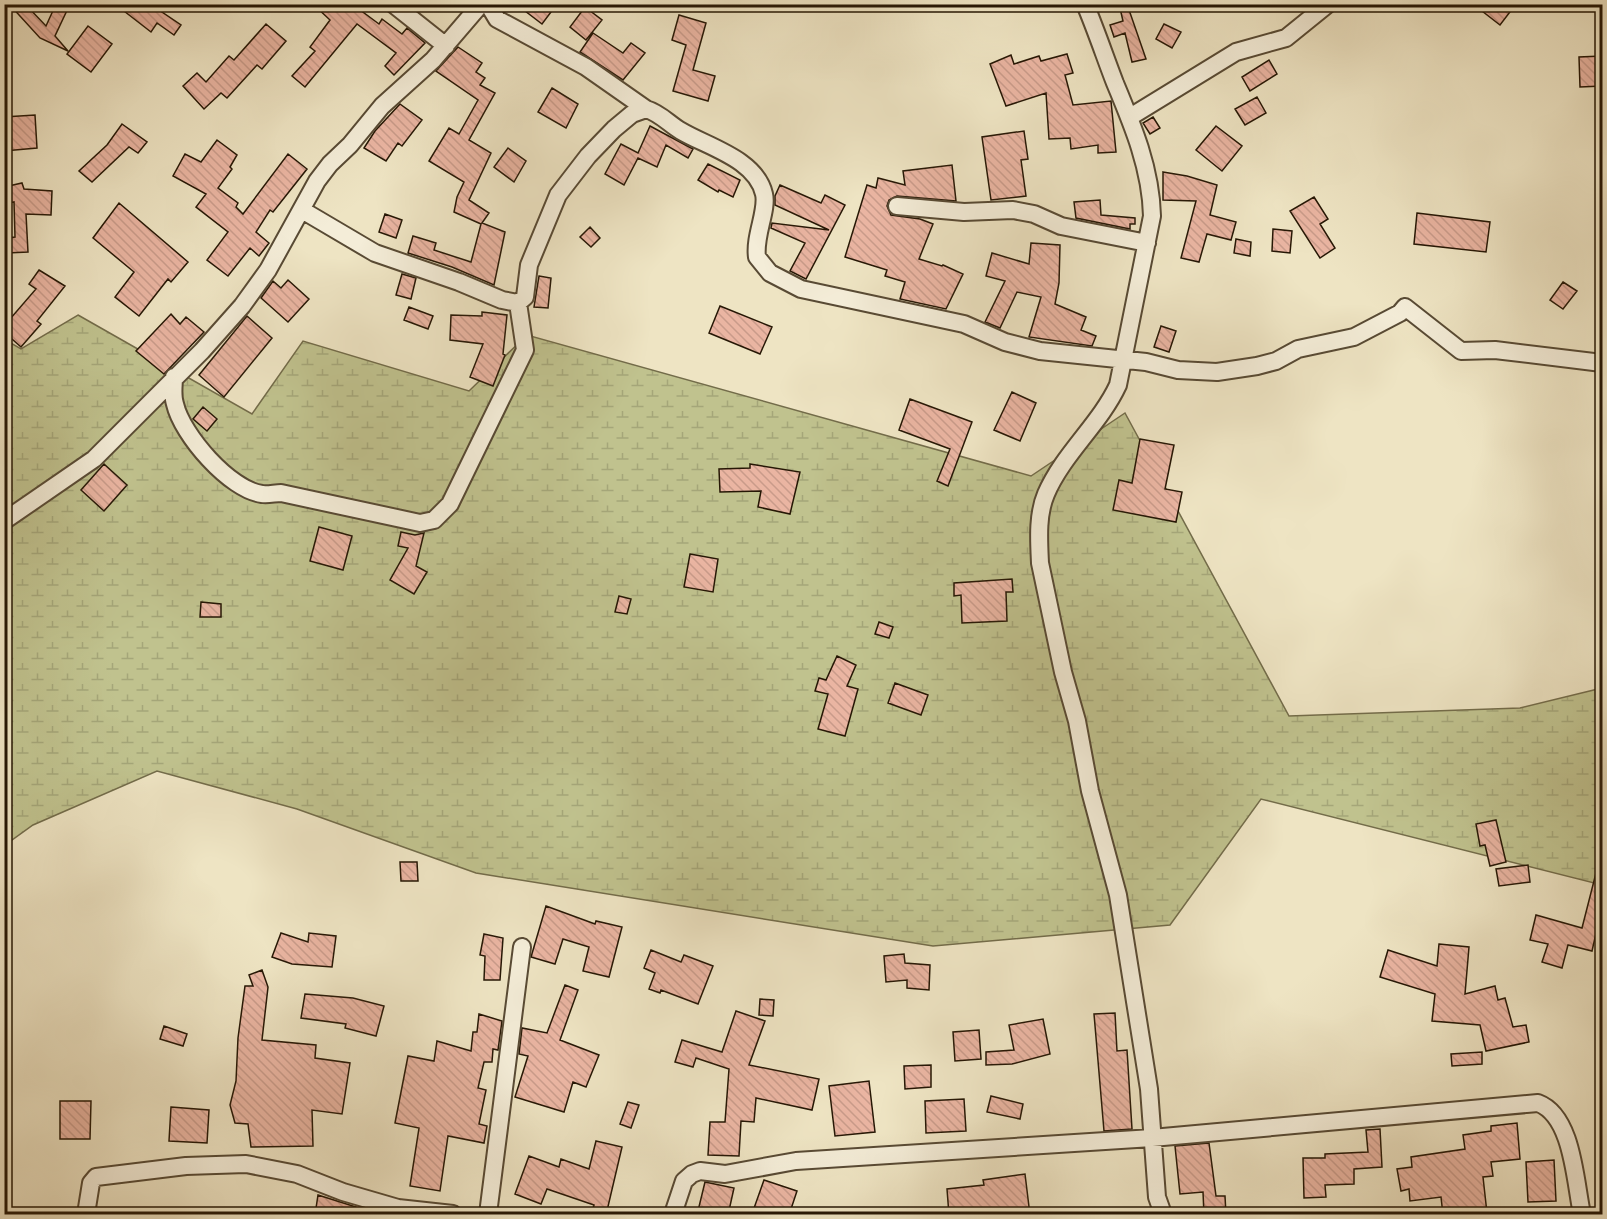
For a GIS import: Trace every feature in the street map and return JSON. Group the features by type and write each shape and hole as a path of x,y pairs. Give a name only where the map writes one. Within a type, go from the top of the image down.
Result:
{"street":[{"path":"393,4 446,46"},
{"path":"4,521 94,459 138,417 174,376 202,351 242,306 268,270 317,181 330,164 350,145 382,106 446,46 481,4"},
{"path":"488,4 497,19 586,68 679,130 734,159 758,179 764,195 757,234 757,257 762,266 801,289 964,324 1005,342 1040,351 1125,360 1178,370 1212,372 1276,361 1298,349 1354,338 1400,313 1404,308 1461,351 1495,350 1602,363"},
{"path":"1085,4 1130,117 1152,192 1147,243 1130,321 1125,360 1111,400 1068,457 1046,494 1040,523 1040,563 1063,672 1077,721 1103,847 1118,895 1149,1089 1157,1197 1163,1215"},
{"path":"1130,117 1236,52 1269,45 1286,38 1328,4"},
{"path":"518,303 525,297 529,265 558,195 588,156 614,129 632,114 646,109"},
{"path":"897,206 964,212 1013,210 1034,214 1061,226 1147,243"},
{"path":"302,210 375,253 459,282 502,300 518,303"},
{"path":"174,376 175,405 183,422 211,461 233,481 262,494 280,493 420,523 434,520 450,504 525,350 518,303"},
{"path":"488,1215 522,947"},
{"path":"673,1215 684,1181 700,1171 724,1174 796,1161 1152,1138 1538,1103 1548,1107 1558,1116 1566,1133 1582,1215"},
{"path":"86,1215 91,1183 96,1178 213,1164 246,1164 297,1174 398,1211 453,1215"}],"green space":[{"path":"78,315 252,414 303,341 469,391 527,335 1031,476 1125,413 1289,716 1520,708 1602,688 1602,879 1598,884 1261,799 1170,925 933,946 476,873 297,809 157,771 33,825 5,845 4,339 21,349"}],"building":[{"path":"9,4 25,4 46,26 56,4 70,4 55,36 68,51 40,38"},
{"path":"115,4 167,4 162,12 181,25 174,35 157,23 151,32"},
{"path":"313,4 330,4 337,11 342,4 352,4 379,24 382,19 402,34 407,28 425,43 394,75 385,66 396,53 357,24 305,87 292,76 315,51 310,47 330,20"},
{"path":"516,4 557,4 542,24"},
{"path":"1119,4 1127,4 1146,59 1132,62 1125,33 1114,37 1110,25 1123,21"},
{"path":"1473,4 1516,4 1500,25"},
{"path":"585,7 602,20 586,40 570,27"},
{"path":"679,15 706,23 693,70 715,76 708,101 673,91 686,45 672,40"},
{"path":"266,24 286,41 262,69 257,65 227,98 221,93 204,109 183,86 197,73 206,82 229,56 234,60"},
{"path":"1164,24 1181,32 1172,48 1156,39"},
{"path":"88,26 112,44 91,72 67,54"},
{"path":"593,33 623,53 631,43 645,53 623,80 580,52"},
{"path":"458,47 482,63 476,72 485,78 480,85 495,93 469,140 491,153 469,200 489,213 482,223 505,232 494,285 452,267 408,253 413,236 436,243 434,250 471,262 481,224 454,212 457,197 464,182 429,161 449,128 459,134 478,100 436,71"},
{"path":"1067,54 1073,73 1065,75 1073,105 1111,101 1116,152 1098,153 1098,145 1071,149 1070,138 1049,139 1046,93 1006,106 990,64 1011,55 1014,64 1039,56 1041,61"},
{"path":"1602,56 1602,86 1580,87 1579,57"},
{"path":"1269,60 1277,74 1250,91 1242,77"},
{"path":"552,88 578,104 566,128 538,112"},
{"path":"1257,97 1266,113 1245,125 1235,109"},
{"path":"400,104 422,120 402,146 398,143 386,161 364,148 375,131"},
{"path":"35,115 37,148 4,151 4,117"},
{"path":"1153,117 1160,128 1150,134 1143,123"},
{"path":"122,124 147,142 138,153 129,147 92,182 79,171 107,145"},
{"path":"650,126 693,149 688,158 666,145 657,167 638,158 624,185 605,174 621,144 638,153"},
{"path":"1216,126 1242,146 1222,171 1196,150"},
{"path":"1024,131 1028,159 1021,160 1026,196 991,200 982,137"},
{"path":"217,140 237,155 230,167 232,169 218,188 238,203 236,207 243,214 288,154 307,169 273,212 270,210 256,232 269,243 259,256 250,248 228,276 207,260 228,232 196,207 206,194 173,176 185,154 201,162"},
{"path":"508,148 526,161 514,182 494,167"},
{"path":"708,164 740,180 733,197 719,190 718,192 698,180"},
{"path":"952,165 956,201 897,196 889,200 887,206 891,215 920,219 933,224 919,259 943,265 963,274 946,309 900,299 905,282 885,276 887,270 845,257 867,185 876,188 878,178 905,185 903,171"},
{"path":"1163,172 1217,185 1210,215 1236,222 1231,240 1207,234 1199,262 1181,258 1196,201 1163,200"},
{"path":"22,183 24,189 52,191 51,215 26,214 28,252 7,253 7,238 15,237 14,202 4,204 4,187"},
{"path":"780,185 821,203 825,195 845,205 806,279 790,271 805,243 771,228 772,223 829,230 775,205 775,196"},
{"path":"1314,197 1328,219 1320,224 1335,248 1320,258 1290,211"},
{"path":"1100,200 1101,215 1135,218 1135,224 1130,224 1130,229 1076,218 1074,202"},
{"path":"119,203 188,262 171,282 168,279 139,316 115,297 134,272 93,238"},
{"path":"1417,213 1490,222 1486,252 1414,244"},
{"path":"385,214 402,220 396,238 379,232"},
{"path":"590,227 600,238 591,247 580,237"},
{"path":"1273,229 1292,231 1290,253 1272,251"},
{"path":"1236,239 1251,242 1250,256 1234,253"},
{"path":"1031,243 1060,245 1059,283 1055,304 1086,317 1081,330 1096,336 1092,346 1029,337 1041,297 1017,292 1000,328 985,322 1005,281 986,276 992,253 1029,264"},
{"path":"39,270 65,286 37,321 41,324 21,347 4,332 4,326 36,289 29,284"},
{"path":"402,274 416,278 411,299 396,295"},
{"path":"539,276 551,278 548,308 534,307"},
{"path":"288,280 309,299 288,322 261,298 273,281 281,288"},
{"path":"1563,282 1577,291 1563,309 1550,300"},
{"path":"720,306 772,327 760,354 709,333"},
{"path":"409,307 433,316 428,329 404,320"},
{"path":"482,312 507,315 503,354 505,355 493,386 470,377 483,344 450,340 451,315 482,316"},
{"path":"171,314 180,324 186,317 204,332 164,374 136,351"},
{"path":"247,316 272,338 224,397 199,375"},
{"path":"1161,326 1176,331 1169,352 1154,347"},
{"path":"1012,392 1036,403 1020,441 994,430"},
{"path":"910,399 972,422 948,486 937,481 950,449 899,430"},
{"path":"203,407 217,419 207,431 193,419"},
{"path":"1140,439 1174,445 1165,489 1182,492 1176,522 1113,510 1119,480 1132,483"},
{"path":"104,464 127,485 104,511 81,490"},
{"path":"750,464 800,472 790,514 758,507 761,491 720,492 719,469 750,468"},
{"path":"319,527 352,536 343,570 310,561"},
{"path":"401,532 415,535 424,533 416,566 427,572 414,594 390,580 408,548 398,546"},
{"path":"690,554 718,559 713,592 684,587"},
{"path":"1012,579 1013,592 1006,592 1007,621 962,623 961,595 954,596 954,583"},
{"path":"619,596 631,599 627,614 615,612"},
{"path":"201,602 221,604 221,617 200,617"},
{"path":"879,622 893,627 889,638 875,634"},
{"path":"837,656 856,665 847,686 858,689 845,736 818,729 828,694 815,691 819,678 826,680"},
{"path":"895,683 928,695 921,715 888,703"},
{"path":"1496,820 1506,862 1490,866 1485,845 1480,846 1476,824"},
{"path":"400,862 417,862 418,881 401,881"},
{"path":"1528,865 1530,882 1499,886 1496,869"},
{"path":"1597,869 1602,869 1602,907 1592,951 1568,945 1562,968 1542,962 1548,944 1530,940 1536,915 1582,928"},
{"path":"546,906 595,924 596,921 622,927 609,977 583,971 589,947 563,939 555,964 531,957"},
{"path":"281,933 308,942 309,933 336,936 332,967 292,964 272,957"},
{"path":"484,934 503,938 500,980 484,980 485,956 480,955"},
{"path":"1439,944 1469,947 1465,994 1495,986 1498,1000 1505,998 1513,1027 1526,1025 1529,1042 1486,1051 1480,1025 1432,1021 1435,994 1380,977 1388,950 1437,966"},
{"path":"651,950 681,962 684,955 713,966 698,1004 661,990 660,993 649,989 655,973 644,968"},
{"path":"904,954 905,963 930,965 929,990 907,988 907,980 886,982 884,956"},
{"path":"262,970 268,987 262,1040 316,1045 315,1058 350,1063 342,1114 312,1110 313,1146 251,1147 248,1124 235,1123 230,1105 236,1081 238,1038 245,986 253,986 249,975"},
{"path":"565,985 578,990 560,1040 599,1055 586,1087 573,1082 564,1112 515,1097 528,1056 519,1054 522,1028 547,1033"},
{"path":"305,994 353,998 384,1006 376,1036 345,1028 346,1024 301,1018"},
{"path":"760,999 774,1000 773,1016 759,1015"},
{"path":"736,1011 765,1021 749,1065 819,1079 812,1110 756,1098 754,1122 741,1121 739,1156 708,1155 710,1122 725,1122 729,1069 696,1058 693,1067 675,1062 682,1040 722,1052"},
{"path":"1115,1013 1117,1051 1127,1050 1132,1129 1104,1131 1094,1014"},
{"path":"479,1014 502,1021 498,1050 493,1049 492,1062 484,1062 478,1088 486,1090 479,1124 487,1126 484,1143 448,1136 440,1191 410,1186 419,1128 395,1123 408,1056 434,1061 437,1041 471,1051 473,1032 477,1032"},
{"path":"1043,1019 1050,1054 1012,1064 986,1065 986,1052 1014,1050 1009,1025"},
{"path":"164,1026 187,1034 183,1046 160,1039"},
{"path":"979,1030 981,1059 955,1061 953,1032"},
{"path":"1482,1052 1482,1064 1452,1066 1451,1054"},
{"path":"931,1065 931,1087 905,1089 904,1066"},
{"path":"869,1081 875,1132 835,1136 829,1086"},
{"path":"991,1096 1023,1104 1020,1119 987,1112"},
{"path":"964,1099 966,1131 926,1133 925,1101"},
{"path":"60,1101 91,1101 90,1139 60,1139"},
{"path":"628,1102 639,1105 631,1128 620,1124"},
{"path":"171,1107 209,1110 207,1143 169,1141"},
{"path":"1517,1123 1520,1159 1491,1162 1493,1176 1483,1177 1487,1213 1443,1215 1441,1197 1410,1201 1409,1189 1401,1191 1397,1169 1412,1167 1411,1157 1465,1149 1463,1135 1491,1131 1491,1126"},
{"path":"1380,1129 1382,1167 1354,1169 1354,1184 1325,1185 1326,1197 1304,1198 1303,1158 1325,1158 1325,1154 1368,1152 1366,1130"},
{"path":"596,1141 622,1147 606,1215 591,1215 594,1205 547,1189 541,1204 515,1194 529,1156 559,1167 561,1159 589,1169"},
{"path":"1209,1143 1216,1196 1225,1196 1226,1215 1204,1215 1203,1192 1180,1194 1175,1146"},
{"path":"1554,1160 1556,1201 1528,1202 1526,1162"},
{"path":"1025,1174 1030,1215 949,1215 947,1189 984,1185 983,1180"},
{"path":"764,1180 797,1191 789,1215 764,1215 753,1211"},
{"path":"705,1182 734,1188 728,1215 697,1215"},
{"path":"318,1195 356,1207 355,1215 315,1215"}]}
